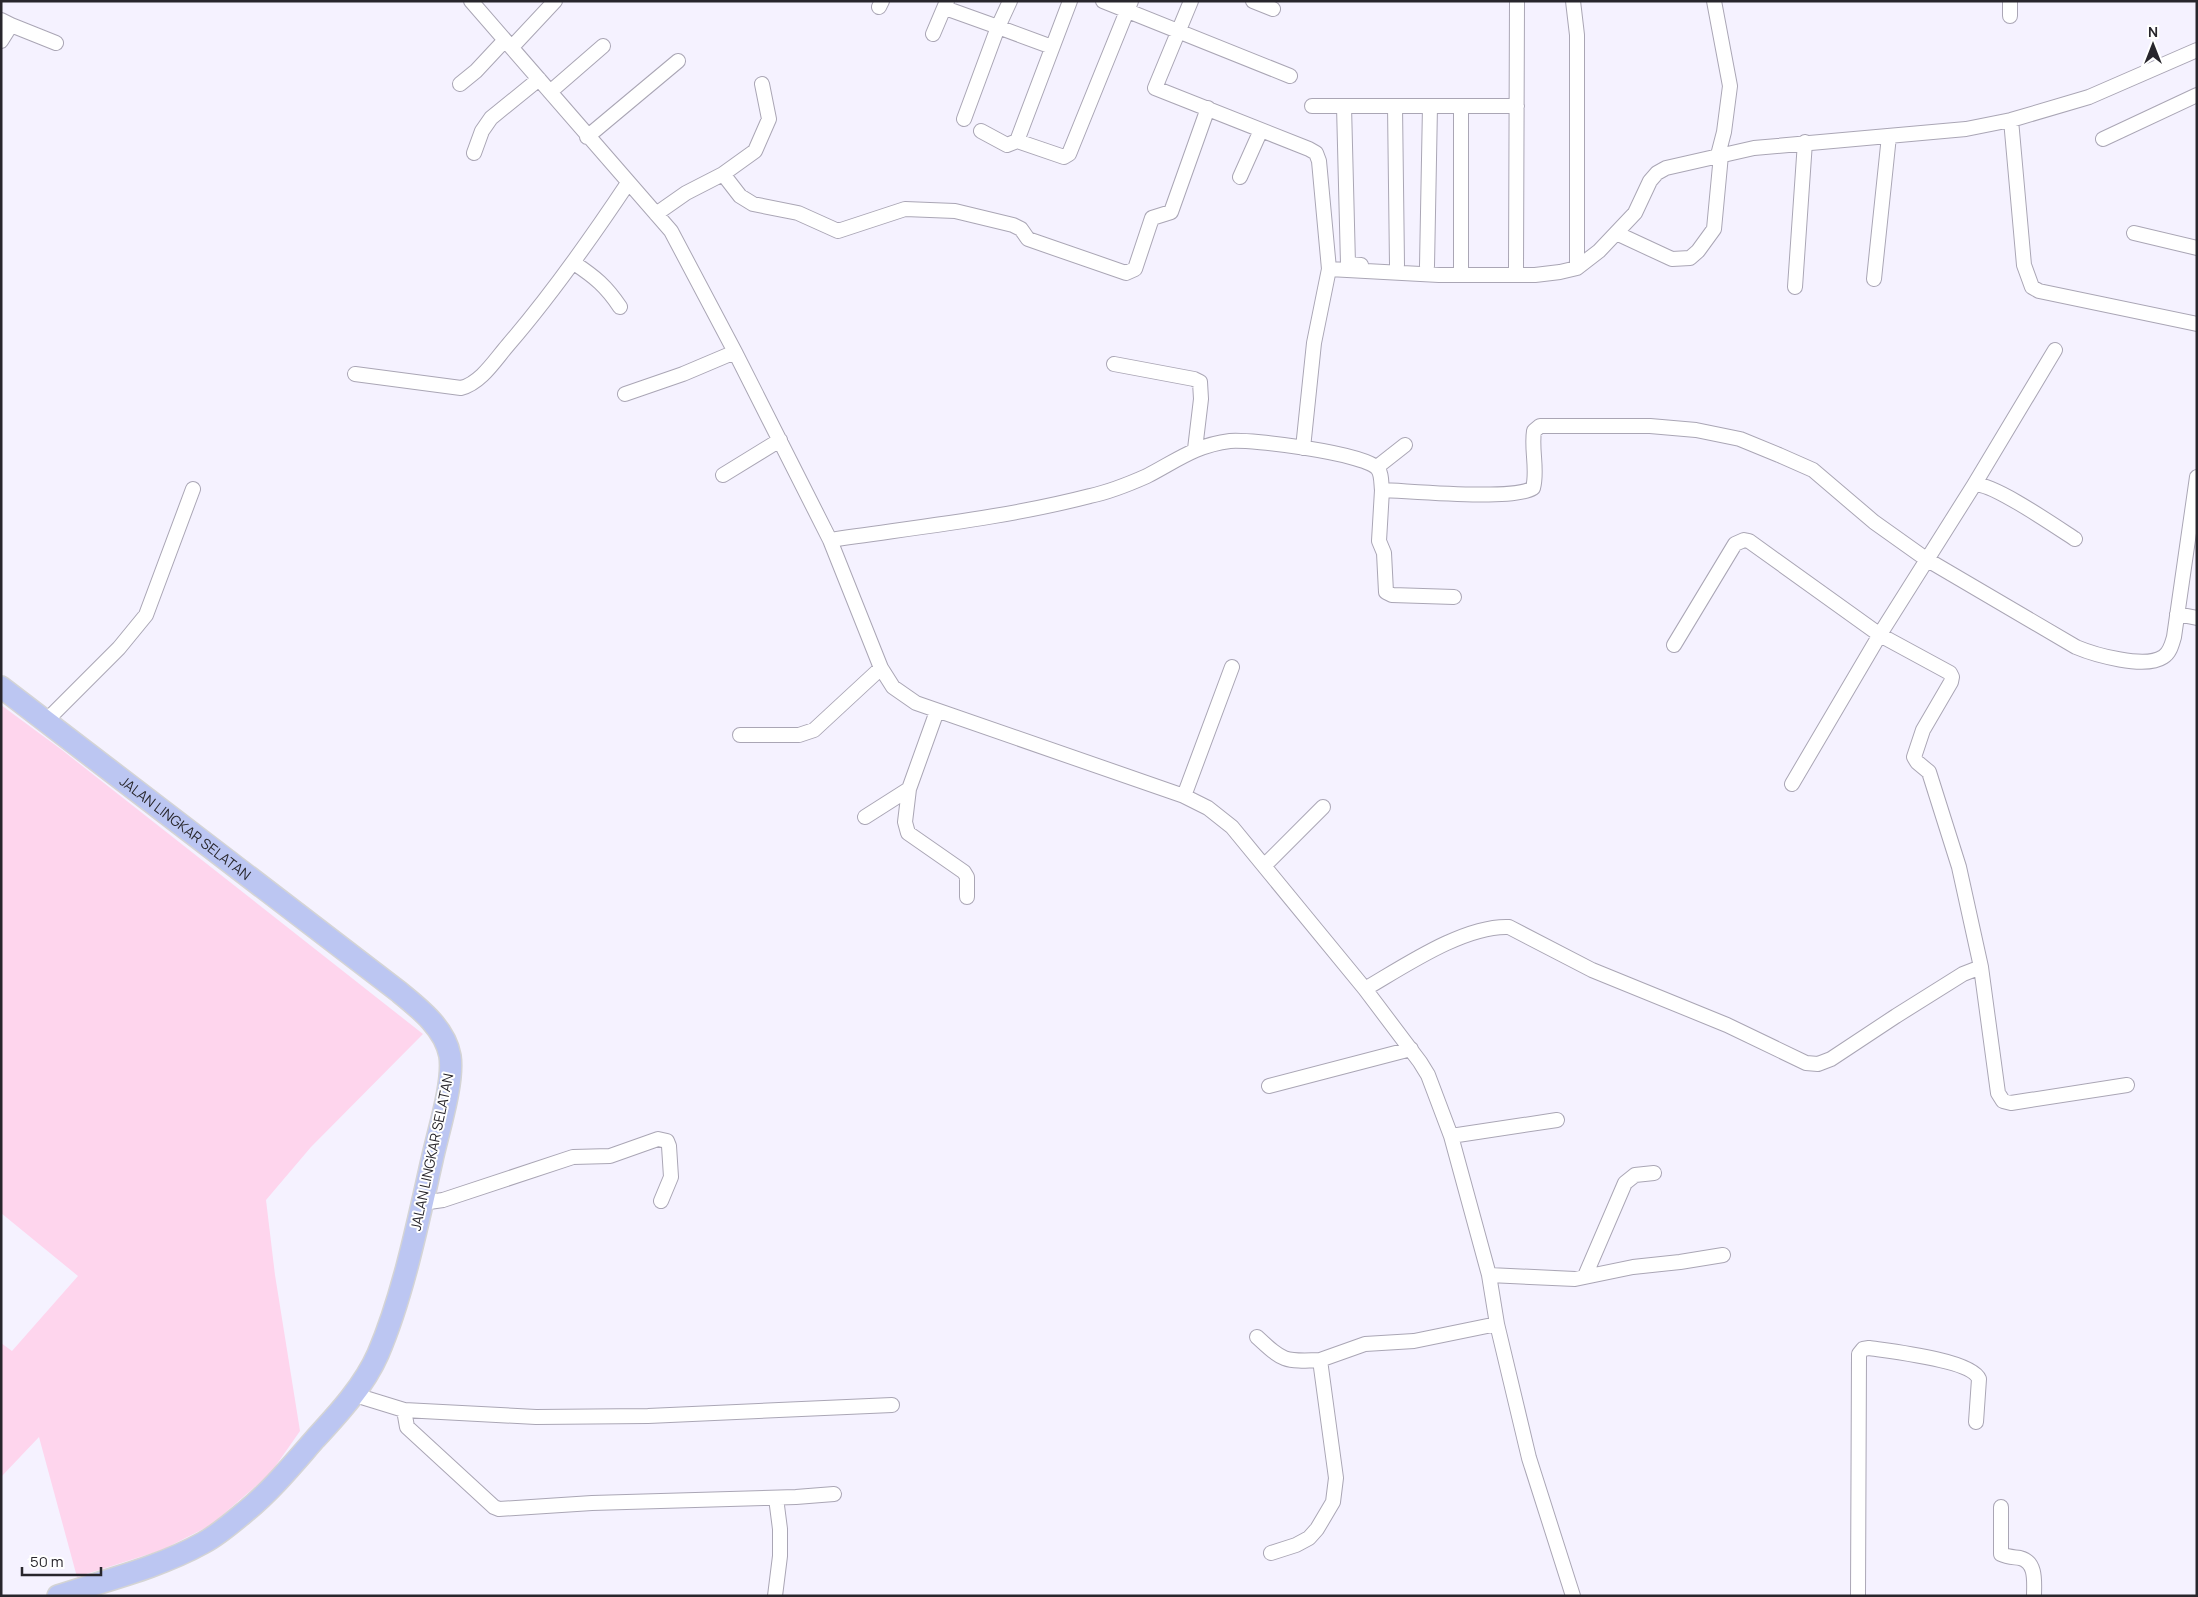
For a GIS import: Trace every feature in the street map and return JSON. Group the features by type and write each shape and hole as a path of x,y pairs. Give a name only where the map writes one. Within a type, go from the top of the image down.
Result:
{"highway":[{"name":"JALAN LINGKAR SELATAN","path":"1,687 426,1014 443,1038 450,1056 450,1076 422,1203 396,1300 377,1355 352,1394 286,1472 247,1511 218,1534 173,1558 58,1596"}],"street":[{"path":"471,1 671,231 735,352 830,540 881,668 893,686 916,704 1036,743 1184,796 1218,815 1232,827 1265,865 1365,989 1428,1075 1451,1136 1489,1275 1497,1324 1529,1458 1573,1596"},
{"path":"460,84 508,44 554,1"},
{"path":"964,119 998,27 1010,1"},
{"path":"1017,141 1070,1"},
{"path":"1103,1 1130,6 1178,33 1290,76"},
{"path":"1191,1 1155,88 1316,153 1323,191 1329,268 1314,343 1303,448"},
{"path":"1253,1 1273,9"},
{"path":"1516,271 1517,1"},
{"path":"1573,1 1577,34 1577,268"},
{"path":"1616,233 1672,258 1690,258 1698,251 1714,229 1720,155 1730,86 1714,1"},
{"path":"2010,1 2010,16"},
{"path":"933,34 946,4 998,27 1052,47"},
{"path":"982,131 1007,145 1017,141 1054,155 1064,157 1069,154 1130,6"},
{"path":"1,41 6,23 56,43"},
{"path":"550,92 604,46"},
{"path":"1344,106 1348,264 1560,272 1577,268 1599,251 1635,212 1650,181 1657,173 1666,168 1754,148 1966,128 2011,120 2089,97 2197,50"},
{"path":"587,136 678,61"},
{"path":"474,153 482,131 490,118 539,79"},
{"path":"656,214 686,193 723,174 755,150 769,118 762,84"},
{"path":"2103,139 2197,95"},
{"path":"1312,106 1516,106"},
{"path":"1395,106 1397,265"},
{"path":"1427,266 1430,106"},
{"path":"1461,106 1461,268"},
{"path":"723,174 740,196 753,204 798,213 833,230 845,230 886,213 905,209 955,212 1013,225 1021,230 1028,240 1126,273 1135,269 1152,218 1171,212 1208,108"},
{"path":"2011,120 2024,265 2032,287 2039,291 2197,324"},
{"path":"1240,177 1261,130"},
{"path":"1874,279 1889,136"},
{"path":"1795,286 1805,142"},
{"path":"355,374 461,388 468,386 489,367 574,263 628,183"},
{"path":"2134,233 2197,248"},
{"path":"574,263 598,279 609,290 620,307"},
{"path":"1329,268 1439,275 1516,271"},
{"path":"1792,784 1926,559 1974,485 2055,350"},
{"path":"626,394 683,374 735,352"},
{"path":"1114,364 1194,379 1200,382 1201,399 1195,449"},
{"path":"1382,490 1526,493 1533,488 1536,480 1532,441 1534,431 1540,426 1650,426 1696,430 1740,439 1813,470 1874,522 1926,559 2076,647 2097,656 2149,662 2163,658 2171,648 2194,513 2197,477"},
{"path":"722,474 780,440"},
{"path":"830,540 991,517 1091,496 1145,476 1204,446 1231,441 1265,442 1354,458 1376,467 1380,474 1382,490 1379,541 1384,553 1384,584 1386,592 1392,595 1454,597"},
{"path":"1376,467 1404,445"},
{"path":"1974,485 1984,484 2075,539"},
{"path":"46,721 119,648 146,615 193,488"},
{"path":"1674,645 1735,544 1744,540 1755,544 1880,635 1952,677 1923,730 1914,756 1917,762 1929,772 1959,867 1981,967 1998,1094 2003,1101 2011,1103 2127,1085"},
{"path":"2177,614 2197,618"},
{"path":"1184,796 1232,667"},
{"path":"740,735 799,735 814,730 881,668"},
{"path":"937,711 908,789 905,822 908,833 964,872 967,877 967,897"},
{"path":"865,816 908,789"},
{"path":"1265,865 1323,807"},
{"path":"1365,989 1425,954 1469,935 1494,926 1509,927 1592,970 1727,1025 1806,1063 1818,1064 1831,1059 1963,974 1981,967"},
{"path":"1268,1086 1410,1049"},
{"path":"1451,1136 1557,1120"},
{"path":"422,1203 443,1200 573,1157 616,1155 651,1141 662,1139 667,1141 669,1146 671,1177 661,1201"},
{"path":"1585,1276 1625,1182 1635,1175 1654,1173"},
{"path":"1489,1275 1567,1279 1723,1255"},
{"path":"1257,1337 1285,1360 1320,1360 1365,1344 1414,1341 1497,1324"},
{"path":"1858,1596 1860,1354 1863,1349 1869,1348 1931,1357 1971,1371 1979,1380 1976,1422"},
{"path":"1271,1552 1296,1545 1309,1538 1317,1529 1333,1502 1336,1478 1320,1360"},
{"path":"352,1394 404,1410 536,1417 648,1416 892,1405"},
{"path":"404,1410 407,1427 499,1509 592,1503 776,1498 834,1494"},
{"path":"775,1596 780,1529 776,1498"},
{"path":"2001,1507 2001,1554 2023,1559 2029,1563 2034,1575 2034,1596"}],"shaded area":[{"path":"1,705 62,750 423,1034 311,1147 266,1200 275,1275 300,1431 270,1474 211,1525 162,1550 77,1577 39,1437 1,1477 1,1343 12,1351 78,1276 1,1213"}]}
